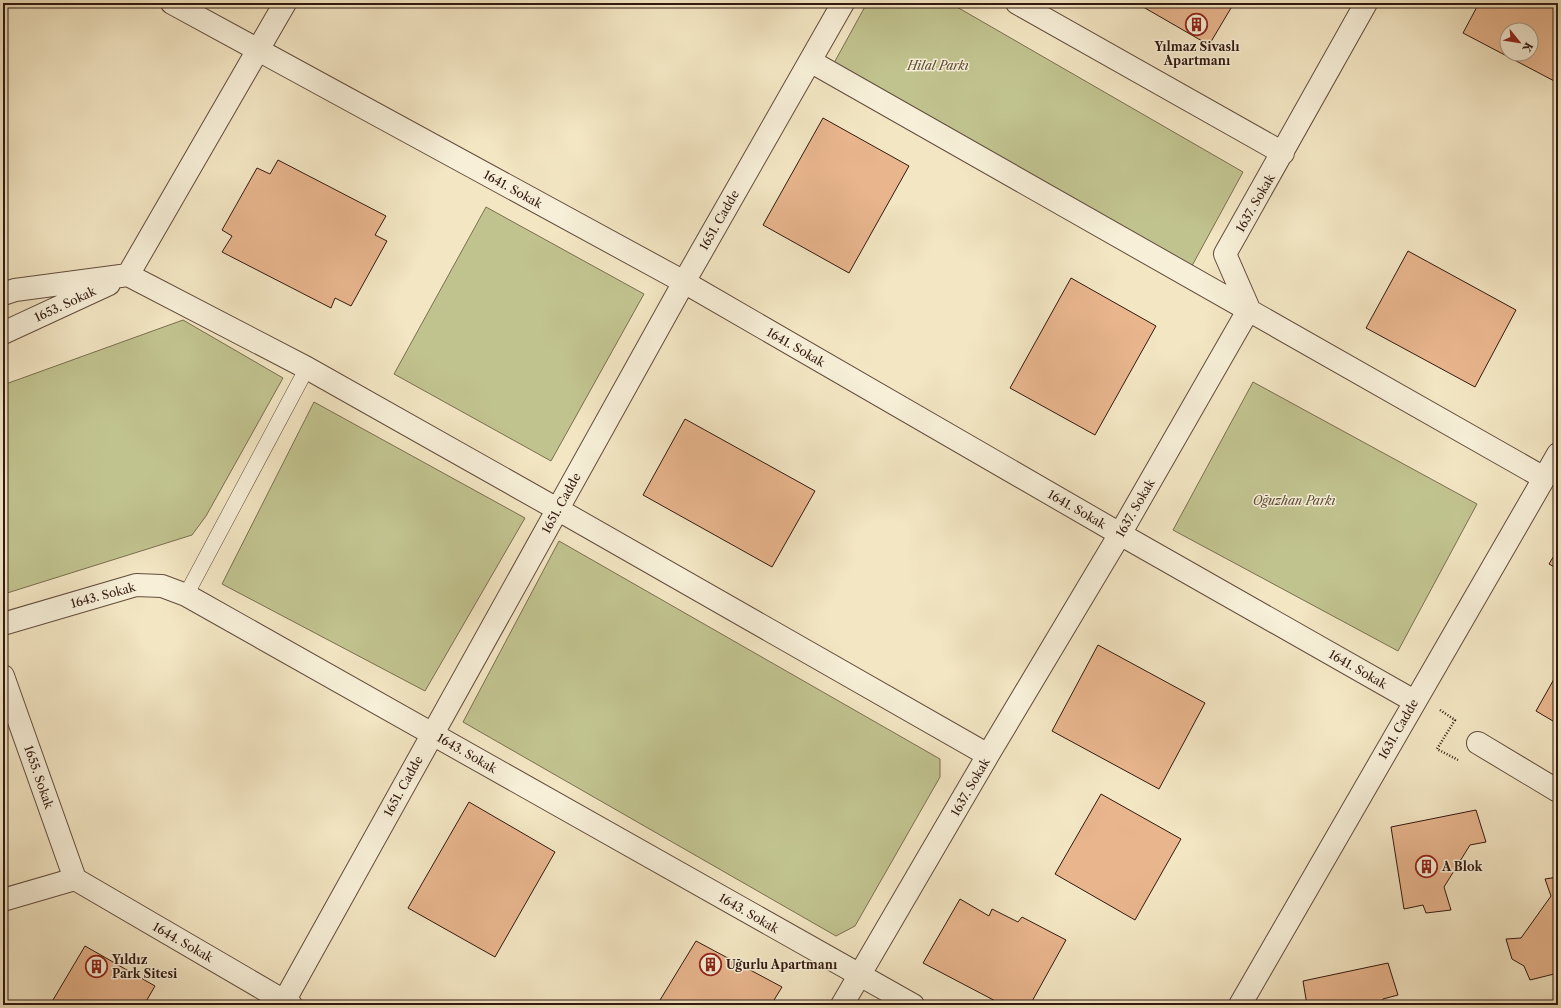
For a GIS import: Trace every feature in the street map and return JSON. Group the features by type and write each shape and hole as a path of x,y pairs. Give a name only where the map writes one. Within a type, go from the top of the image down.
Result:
{"street":[{"name":"1641. Sokak","path":"172,3 684,282 1120,534 1416,699"},
{"path":"128,275 285,3"},
{"name":"1651. Cadde","path":"286,1004 433,734 684,282 843,3"},
{"path":"1017,3 1283,153"},
{"name":"1637. Sokak","path":"842,1005 988,755 1120,534 1248,309 1225,254 1366,3"},
{"path":"810,61 1544,478"},
{"path":"3,294 15,290 128,275 307,368 558,509 988,755"},
{"name":"1653. Sokak","path":"3,333 128,275"},
{"name":"1631. Cadde","path":"1240,1005 1558,454"},
{"name":"1643. Sokak","path":"3,624 136,585 162,586 186,595 914,1005"},
{"name":"1655. Sokak","path":"3,676 74,879"},
{"path":"1478,743 1558,791"},
{"path":"3,900 74,879"},
{"name":"1644. Sokak","path":"74,879 286,1004"}],"lane":[{"path":"186,595 307,368"}],"path":[{"path":"1416,699 1456,720 1437,749 1466,764 1478,743"}],"green space":[{"name":"Hilal Parkı","path":"867,3 950,3 1243,172 1187,275 829,72"},
{"path":"486,207 644,294 551,461 394,374"},
{"path":"183,320 283,378 206,516 192,535 4,594 3,385"},
{"name":"Oğuzhan Parkı","path":"1253,382 1477,504 1398,651 1173,530"},
{"path":"314,402 525,518 425,691 222,584"},
{"path":"559,541 940,759 940,777 855,926 836,936 463,722"}],"building":[{"name":"Yılmaz Sivaslı Apartmanı","path":"1234,3 1209,45 1138,4"},
{"path":"1479,3 1558,3 1558,83 1518,62 1539,62 1539,22 1499,22 1499,52 1463,33"},
{"path":"823,118 909,166 849,273 763,225"},
{"path":"278,160 386,216 375,235 387,241 351,306 335,298 331,308 222,252 232,236 222,230 257,168 270,174"},
{"path":"1408,251 1516,310 1475,387 1366,328"},
{"path":"1071,278 1156,326 1095,435 1010,388"},
{"path":"685,419 815,491 772,567 643,495"},
{"path":"1558,549 1558,569 1549,564"},
{"path":"1098,645 1205,703 1159,789 1052,731"},
{"path":"1558,672 1558,724 1536,711"},
{"path":"1101,794 1181,839 1135,920 1055,874"},
{"path":"469,802 555,852 495,957 408,908"},
{"name":"A Blok","path":"1476,810 1486,842 1470,845 1444,887 1451,910 1426,913 1423,905 1404,909 1391,827"},
{"path":"1558,877 1558,973 1530,980 1524,966 1512,959 1506,939 1521,938 1551,896 1545,879"},
{"path":"960,899 989,916 992,909 1018,922 1022,917 1066,940 1030,1005 1003,1005 923,963"},
{"name":"Uğurlu Apartmanı","path":"696,941 782,987 771,1005 657,1005"},
{"name":"Yıldız Park Sitesi","path":"85,946 155,986 144,1005 50,1005"},
{"path":"1388,963 1398,995 1383,999 1379,1005 1307,1005 1303,981"}],"place":[{"name":"Yılmaz Sivaslı Apartmanı","path":"1197,25"},
{"name":"A Blok","path":"1427,866"},
{"name":"Uğurlu Apartmanı","path":"711,964"},
{"name":"Yıldız Park Sitesi","path":"96,966"}]}
